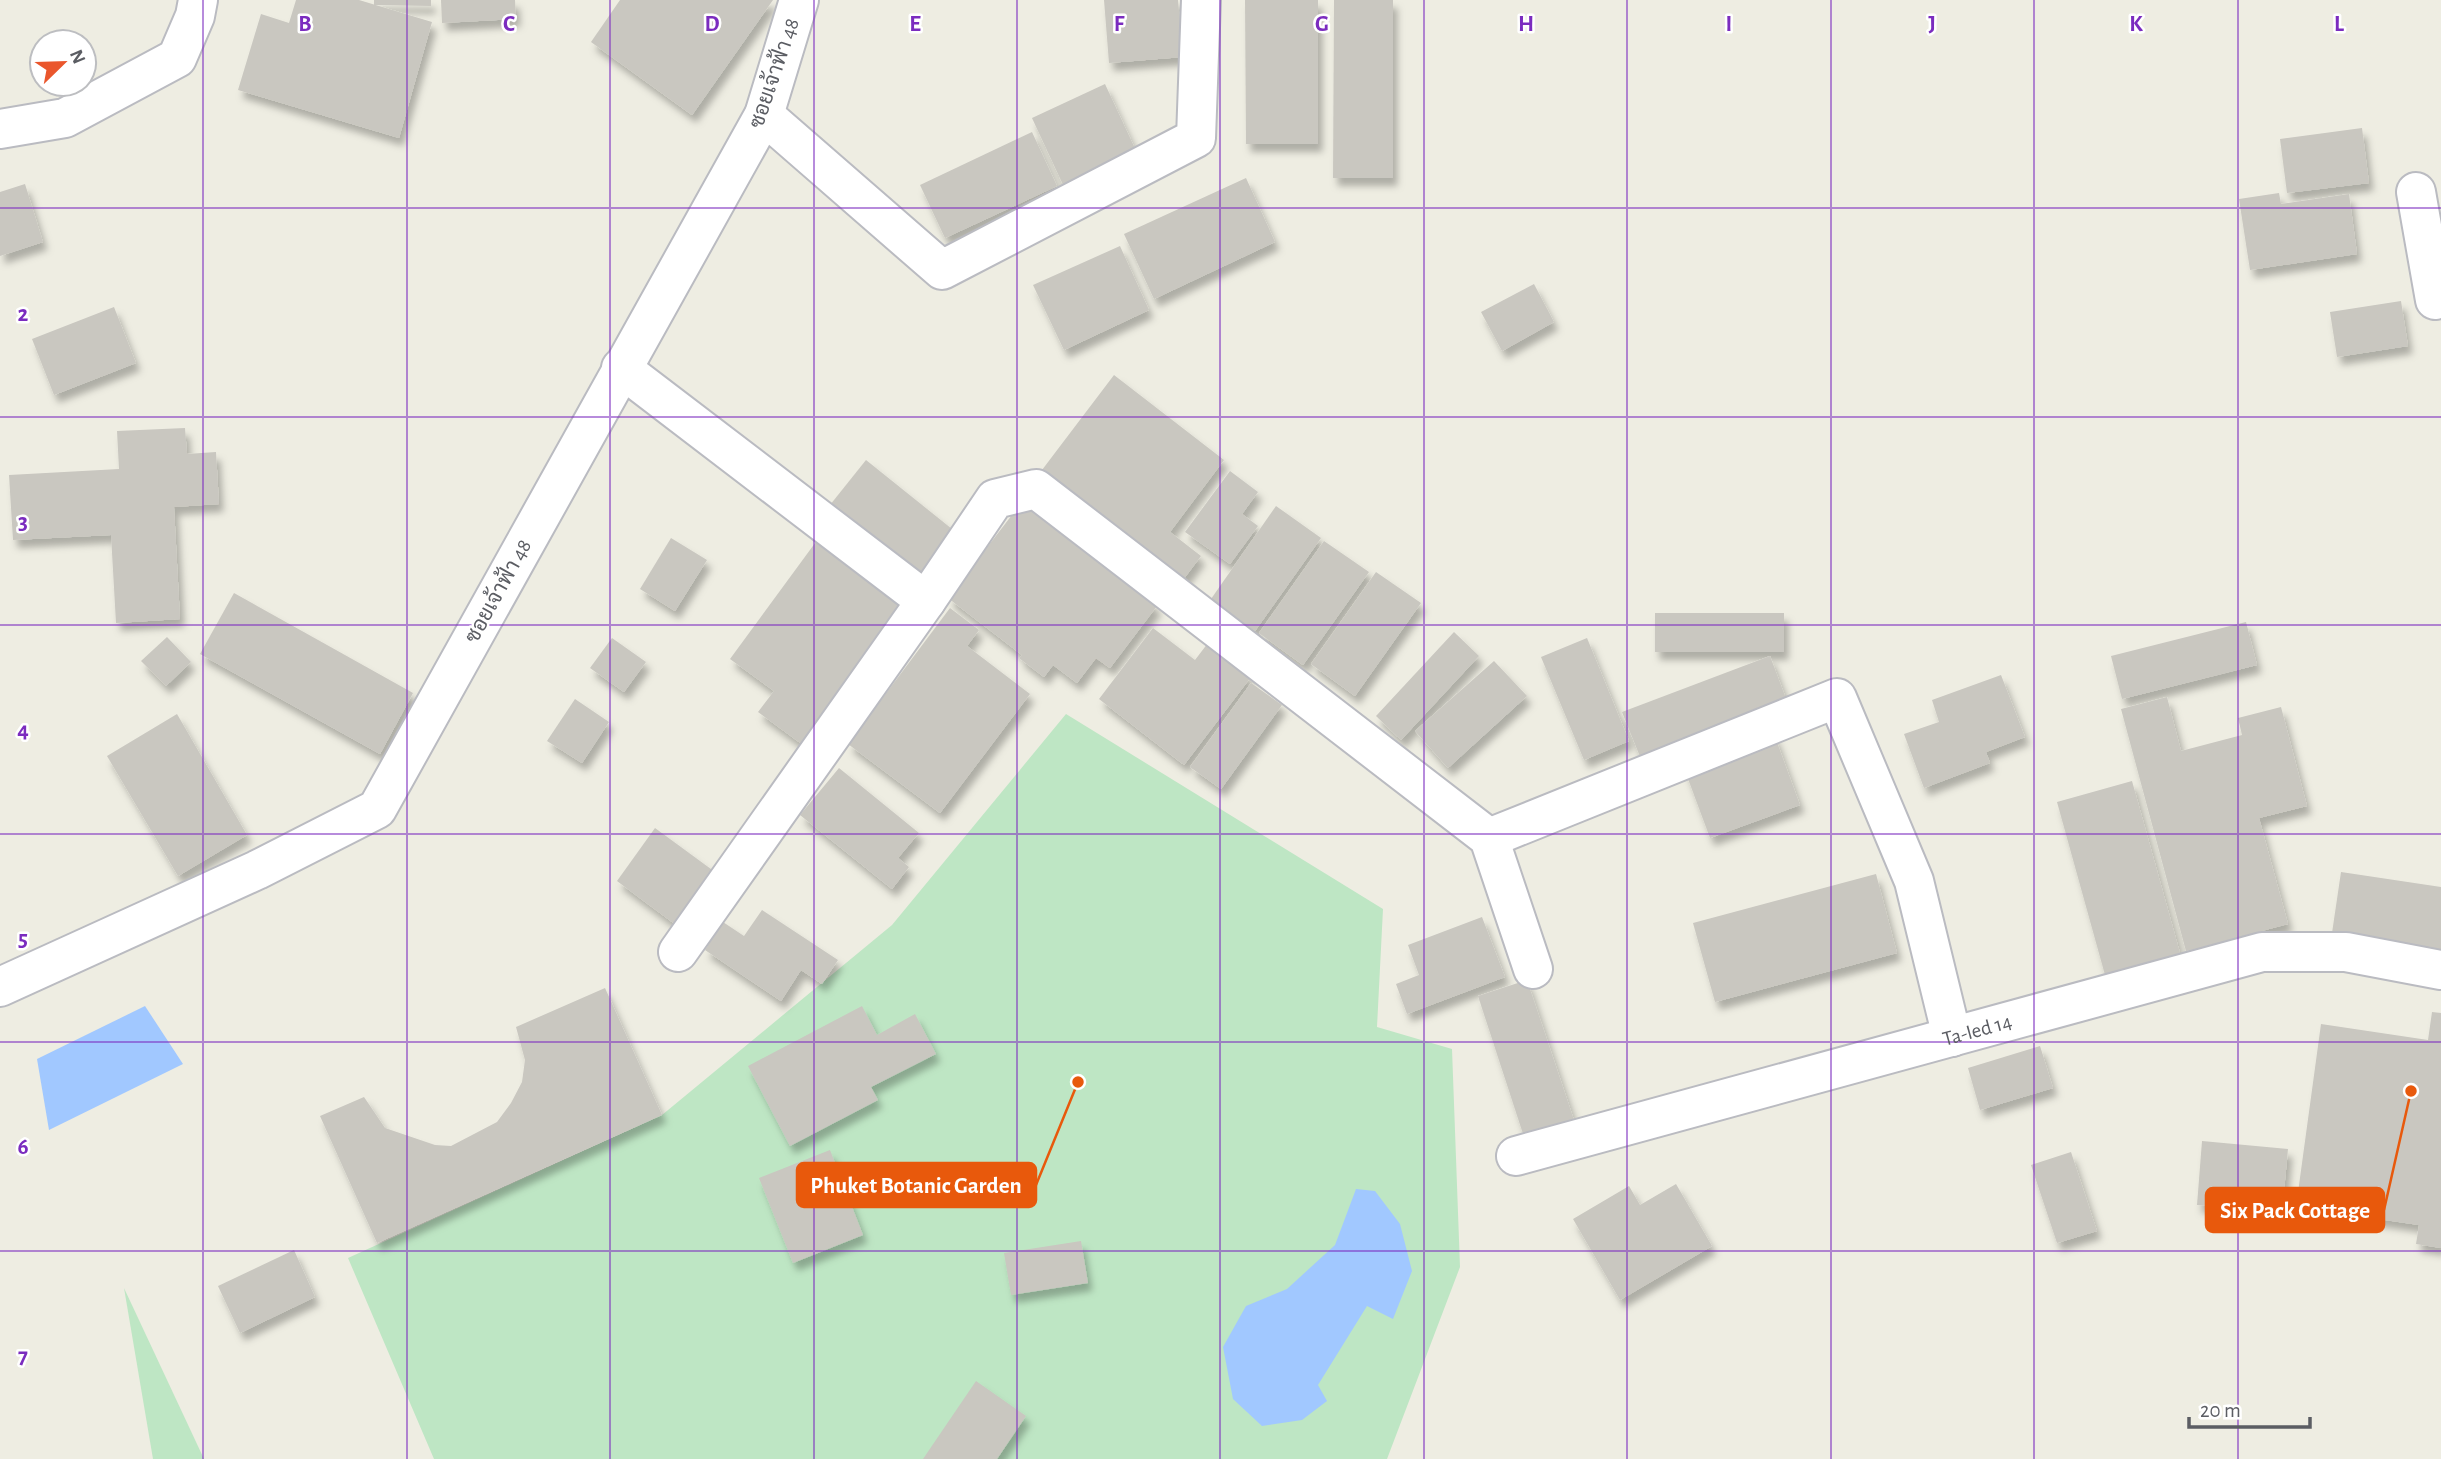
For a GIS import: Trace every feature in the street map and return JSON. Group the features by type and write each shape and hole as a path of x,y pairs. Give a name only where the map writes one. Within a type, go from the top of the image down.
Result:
{"street":[{"path":"0,129 65,118 177,58 195,16 198,0"},
{"name":"ซอยเจ้าฟ้า 48","path":"0,987 257,870 377,809 764,115 799,0"},
{"path":"764,115 942,270 1196,138 1201,0"},
{"path":"2416,192 2439,310"},
{"path":"621,368 926,601"},
{"path":"678,952 995,499 1036,489 1489,838 1533,969"},
{"path":"1489,838 1837,698 1914,881 1952,1037"},
{"name":"Ta-Ied 14","path":"1516,1156 2262,952 2346,951 2441,970"}],"green space":[{"path":"1066,714 1383,909 1377,1027 1452,1049 1460,1267 1387,1459 434,1459 348,1258 662,1115 892,925"},
{"path":"124,1288 204,1459 153,1459"}],"water":[{"path":"145,1006 183,1064 49,1130 37,1059"},
{"path":"1356,1189 1375,1191 1400,1224 1412,1271 1393,1319 1367,1306 1318,1385 1327,1401 1302,1420 1262,1426 1233,1399 1223,1347 1246,1306 1287,1289 1335,1245"}],"building":[{"path":"296,0 359,0 432,22 399,138 238,90 261,14 289,23"},
{"path":"374,0 431,0 431,6 374,5"},
{"path":"441,0 515,0 516,19 442,23"},
{"path":"620,0 773,0 692,115 591,42"},
{"path":"1104,0 1178,0 1183,57 1109,63"},
{"path":"1245,0 1318,0 1318,144 1246,144"},
{"path":"1334,0 1393,0 1393,178 1333,178"},
{"path":"1105,84 1138,155 1065,189 1032,118"},
{"path":"2362,128 2369,183 2287,193 2280,139"},
{"path":"1032,132 1057,186 945,238 920,185"},
{"path":"1246,178 1275,242 1154,299 1124,234"},
{"path":"25,184 43,242 0,256 0,192"},
{"path":"2279,193 2281,204 2349,194 2357,254 2250,270 2239,199"},
{"path":"1120,246 1149,310 1064,350 1033,285"},
{"path":"1534,284 1554,322 1502,351 1481,312"},
{"path":"2401,301 2408,346 2337,357 2330,312"},
{"path":"114,307 136,363 54,395 32,339"},
{"path":"1114,375 1224,460 1170,532 1201,556 1183,580 1042,470"},
{"path":"185,428 187,454 216,452 219,504 174,507 180,619 116,623 111,535 13,540 9,475 119,469 117,431"},
{"path":"866,460 957,533 921,578 830,505"},
{"path":"1230,471 1258,492 1242,514 1258,526 1230,564 1185,532"},
{"path":"1022,502 1157,606 1110,668 1096,658 1077,683 1053,665 1044,677 1019,658 1022,655 948,598"},
{"path":"1276,506 1321,538 1255,631 1211,599"},
{"path":"671,538 707,560 675,611 640,589"},
{"path":"818,539 906,603 803,745 758,712 774,691 730,659"},
{"path":"1324,541 1369,572 1303,665 1259,633"},
{"path":"1376,572 1421,603 1355,696 1311,664"},
{"path":"234,593 413,693 380,754 200,654"},
{"path":"950,608 979,630 967,646 1030,694 940,813 848,744"},
{"path":"1655,613 1784,613 1784,652 1655,652"},
{"path":"2246,622 2257,665 2122,699 2111,656"},
{"path":"1153,628 1195,660 1208,643 1251,677 1184,765 1099,699"},
{"path":"1454,632 1479,656 1401,740 1376,716"},
{"path":"167,637 191,662 166,686 141,661"},
{"path":"612,638 646,662 624,692 590,668"},
{"path":"1587,638 1629,741 1584,760 1541,657"},
{"path":"1770,656 1788,704 1641,759 1622,712"},
{"path":"1494,661 1527,696 1448,768 1415,731"},
{"path":"2001,675 2025,737 1986,752 1990,763 1924,788 1904,734 1939,722 1932,700"},
{"path":"1251,683 1282,705 1221,789 1190,767"},
{"path":"2167,697 2181,751 2242,735 2238,718 2281,707 2307,806 2259,818 2288,924 2186,951 2121,709"},
{"path":"575,699 609,722 582,763 547,741"},
{"path":"177,714 247,835 178,876 107,756"},
{"path":"1774,734 1800,805 1710,838 1684,768"},
{"path":"839,768 919,833 898,858 909,867 892,889 800,815"},
{"path":"2132,781 2180,953 2105,975 2057,802"},
{"path":"655,828 715,872 676,925 617,881"},
{"path":"2341,872 2441,887 2441,949 2332,933"},
{"path":"1876,874 1897,953 1715,1002 1693,923"},
{"path":"762,910 838,960 822,984 801,970 781,1001 705,950 723,922 744,936"},
{"path":"1482,917 1505,977 1407,1014 1396,984 1419,975 1408,945"},
{"path":"1527,980 1576,1126 1526,1143 1478,996"},
{"path":"605,988 662,1115 377,1243 320,1116 364,1097 385,1128 435,1145 451,1146 497,1122 511,1103 522,1082 525,1060 516,1027"},
{"path":"862,1006 877,1035 915,1014 936,1054 871,1087 878,1100 790,1146 748,1066"},
{"path":"2432,1012 2441,1013 2441,1248 2416,1244 2419,1225 2296,1207 2321,1024 2428,1040"},
{"path":"2040,1046 2053,1088 1980,1110 1968,1068"},
{"path":"2202,1141 2288,1149 2282,1212 2197,1205"},
{"path":"830,1150 863,1235 793,1263 759,1178"},
{"path":"2071,1152 2097,1231 2057,1243 2031,1165"},
{"path":"1676,1184 1712,1246 1620,1300 1573,1219 1629,1186 1640,1205"},
{"path":"1081,1241 1088,1283 1011,1295 1004,1253"},
{"path":"294,1250 315,1297 240,1333 218,1286"},
{"path":"976,1381 1026,1416 997,1459 923,1459"}],"place":[{"name":"Phuket Botanic Garden","path":"1078,1082"},
{"name":"Six Pack Cottage","path":"2411,1091"}]}
